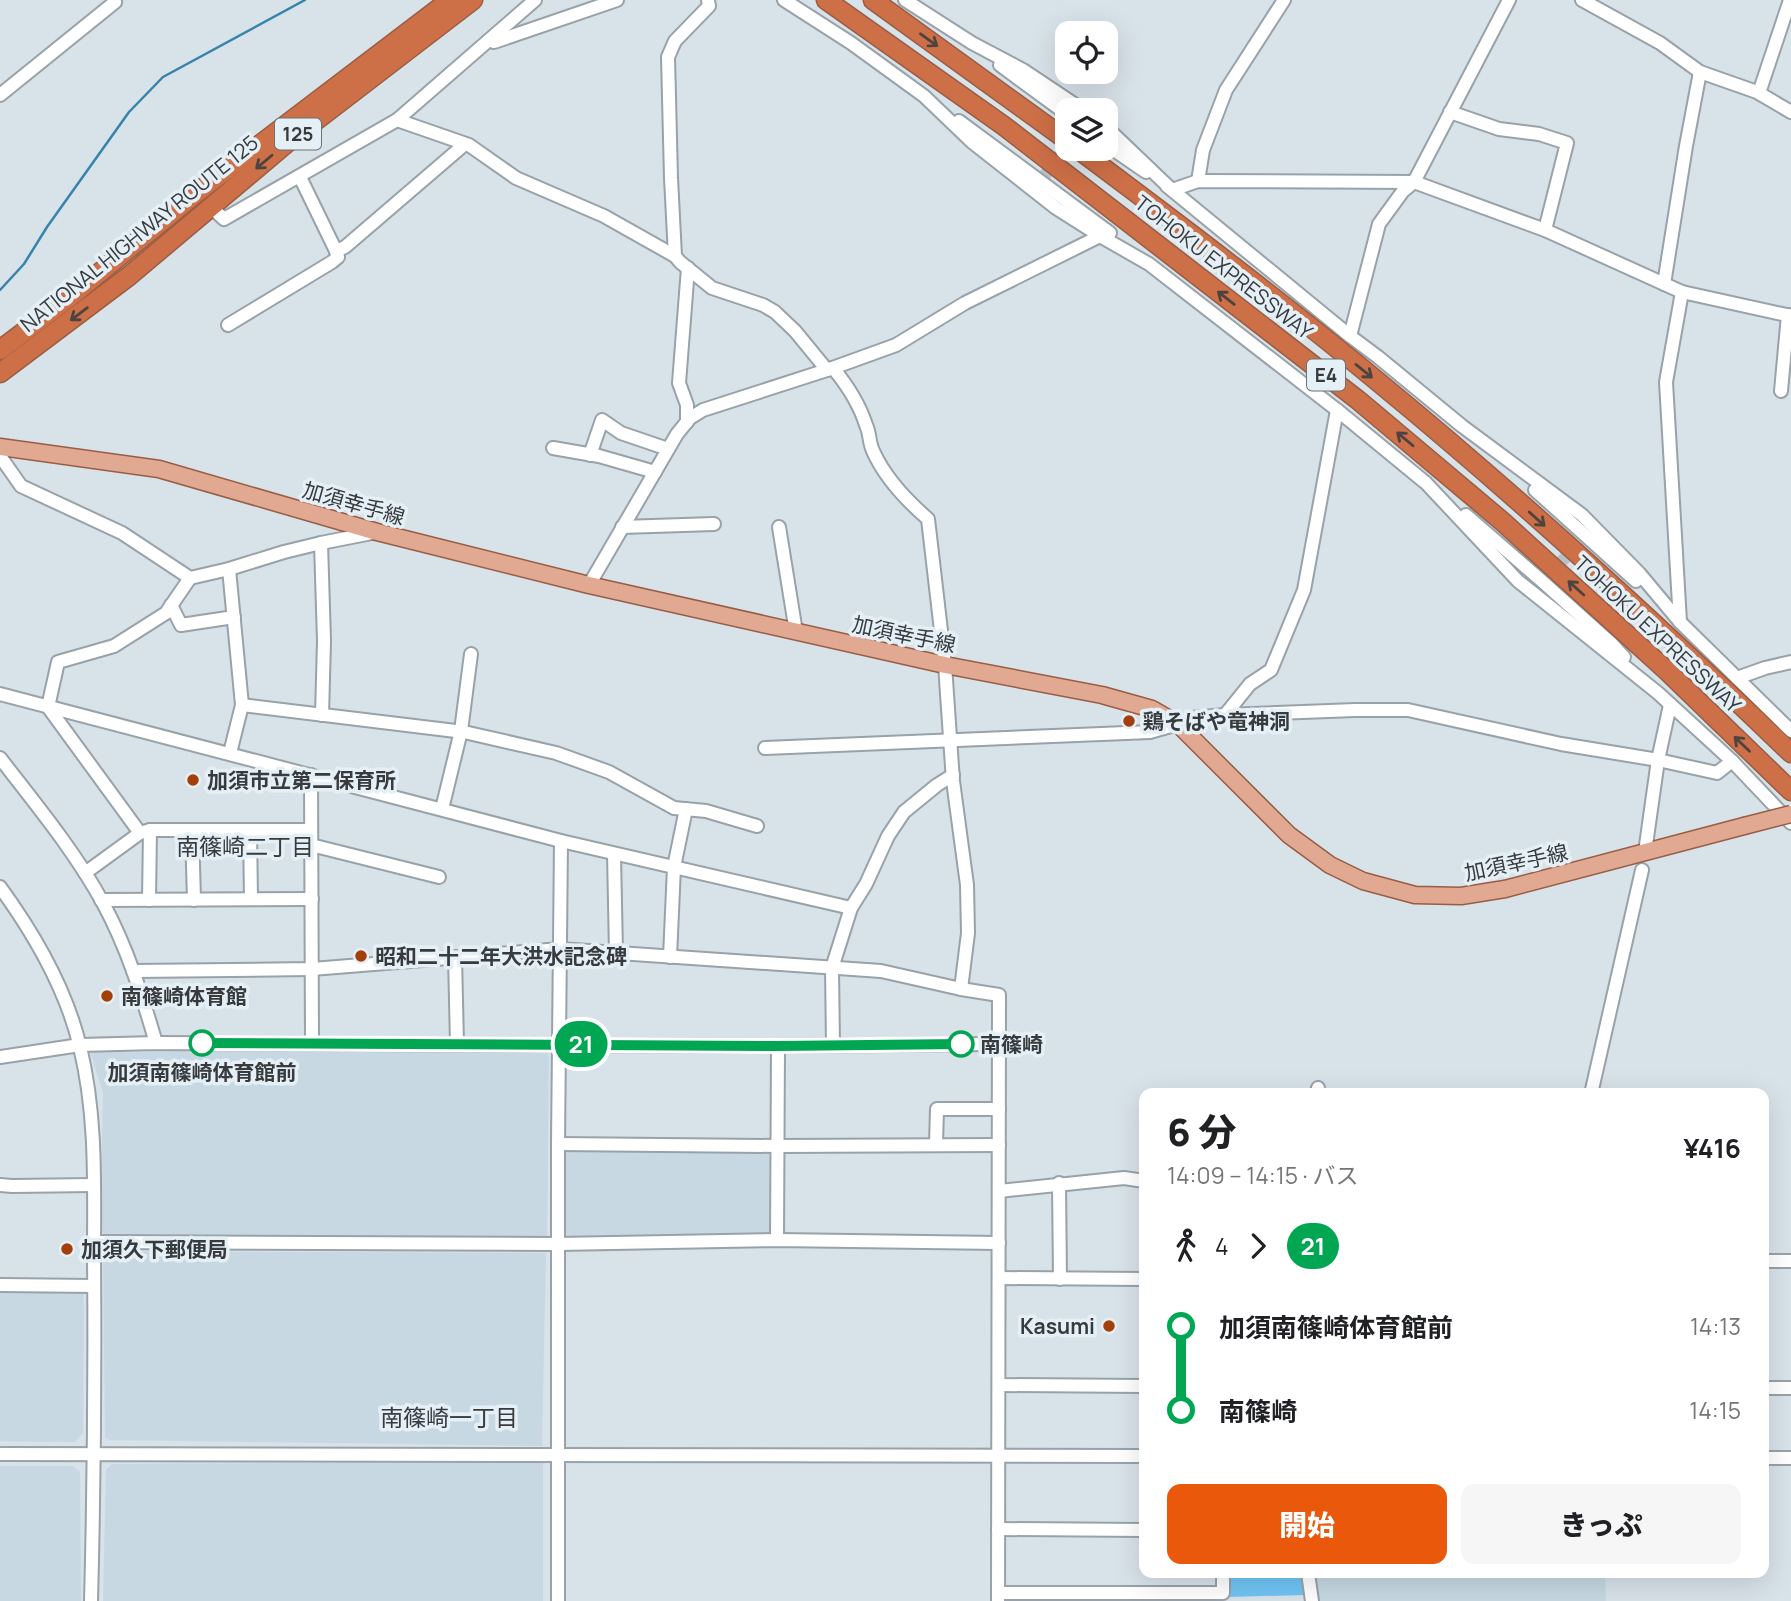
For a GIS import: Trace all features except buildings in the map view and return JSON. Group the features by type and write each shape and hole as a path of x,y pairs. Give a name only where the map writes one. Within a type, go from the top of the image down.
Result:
{"highway":[{"name":"NATIONAL HIGHWAY ROUTE 125","path":"0,350 69,298 199,191 450,0"},
{"name":"NATIONAL HIGHWAY ROUTE 125","path":"0,373 129,276 288,142 473,0"},
{"name":"TOHOKU EXPRESSWAY","path":"826,0 1004,126 1358,400 1534,550 1667,670 1791,791"},
{"path":"873,0 1055,132"},
{"name":"TOHOKU EXPRESSWAY","path":"1094,161 1257,285 1468,458 1685,651 1791,753"},
{"path":"0,337 199,191"}],"main road":[{"name":"加須幸手線","path":"0,447 159,469 377,532 589,585 945,666 1102,695 1152,709 1178,724 1289,835 1330,865 1363,881 1415,895 1461,896 1505,889 1791,814"}],"street":[{"path":"0,95 115,2 114,0"},
{"path":"211,207 224,219 397,120 535,0"},
{"path":"487,44 617,0"},
{"path":"676,256 668,57 676,41 709,6 708,0"},
{"path":"784,0 851,43 1043,178 1103,233"},
{"path":"905,0 1065,98"},
{"path":"1198,181 1203,150 1226,90 1284,0"},
{"path":"1350,335 1379,223 1402,191 1414,182 1508,0"},
{"path":"1583,0 1660,43 1700,72 1759,93 1791,112"},
{"path":"1759,93 1790,0"},
{"path":"972,43 1055,105"},
{"path":"1664,284 1700,72"},
{"path":"924,96 972,142 1056,208 1103,233 1149,264 1337,410 1544,580 1612,644 1670,705 1732,761 1791,823"},
{"path":"1450,112 1499,129 1539,134 1567,143 1545,230"},
{"path":"397,120 465,144 516,178 604,216 676,256 712,288 775,312 853,395 867,426 874,454 882,468 904,498 928,519 945,666 953,775 967,886 968,933 961,989"},
{"path":"1118,138 1172,190 1350,335 1503,457 1583,515 1639,573 1680,622"},
{"path":"336,251 345,247 465,144"},
{"path":"1118,153 1172,190"},
{"path":"228,325 338,257 300,177"},
{"path":"1172,190 1198,181 1414,182 1545,230 1682,292 1790,316 1781,391"},
{"path":"589,585 668,449 690,418 702,410 895,345 965,303 1103,233"},
{"path":"687,422 687,405 679,383 688,268"},
{"path":"1680,622 1666,382 1682,292"},
{"path":"1225,715 1250,684 1271,670 1304,590 1337,410"},
{"path":"590,455 602,420 621,433 668,449"},
{"path":"553,448 655,472"},
{"path":"0,456 21,486 122,533 190,578"},
{"path":"1503,457 1585,537 1680,622 1791,731"},
{"path":"1426,483 1518,582 1658,693"},
{"path":"622,527 715,524"},
{"path":"779,527 796,632"},
{"path":"48,707 58,662 114,646 166,613 190,578 284,552 377,532"},
{"path":"321,543 324,641 322,715"},
{"path":"229,569 242,705 230,753"},
{"path":"171,605 181,625 234,617"},
{"path":"442,809 461,731 471,654"},
{"path":"1737,678 1791,662"},
{"path":"0,694 561,841 851,908"},
{"path":"242,705 461,731 556,753 609,772 674,807 706,811 757,826"},
{"path":"1646,845 1658,760 1670,705"},
{"path":"48,707 145,831 149,900"},
{"path":"765,748 1150,732 1191,718 1225,715 1408,710 1561,744 1717,772 1732,761"},
{"path":"0,758 85,873 101,900 133,971 156,1043"},
{"path":"0,781 13,774"},
{"path":"311,775 312,1043"},
{"path":"833,1045 832,968 851,908 866,884 888,836 904,812 953,775"},
{"path":"670,957 674,867 687,809"},
{"path":"192,830 194,900"},
{"path":"250,830 251,900"},
{"path":"85,873 145,831 312,830"},
{"path":"558,1601 561,841"},
{"path":"312,845 439,877"},
{"path":"614,854 615,953"},
{"path":"1592,1088 1642,870"},
{"path":"0,887 20,915 53,972 80,1045 92,1113 94,1455 91,1601"},
{"path":"101,900 312,899"},
{"path":"133,971 312,970 560,949 881,971 999,995 998,1597 1147,1597 1223,1593 1223,1578"},
{"path":"455,957 457,1044"},
{"path":"1,1055 80,1045 156,1043 778,1046 999,1044"},
{"path":"776,1240 778,1046"},
{"path":"936,1144 937,1109 999,1109"},
{"path":"558,1144 999,1145"},
{"path":"999,1191 1124,1178 1139,1180"},
{"path":"1059,1183 1060,1279"},
{"path":"0,1185 94,1185"},
{"path":"94,1242 558,1244 776,1240 999,1243"},
{"path":"1769,1261 1791,1261"},
{"path":"999,1278 1139,1279"},
{"path":"0,1285 94,1286"},
{"path":"999,1385 1139,1386"},
{"path":"1769,1388 1791,1388"},
{"path":"0,1454 1139,1456"},
{"path":"1769,1458 1791,1458"},
{"path":"998,1529 1139,1530"},
{"path":"1309,1578 1312,1601"}],"shaded area":[{"path":"545,1050 549,1056 547,1238 106,1236 100,1229 103,1093 90,1052"},
{"path":"560,1149 769,1153 770,1232 765,1235 560,1238"},
{"path":"103,1251 546,1253 542,1446 105,1438"},
{"path":"0,1292 84,1294 83,1433 75,1442 0,1441"},
{"path":"543,1462 543,1601 103,1601 106,1470 112,1464"},
{"path":"0,1466 73,1466 80,1472 81,1601 0,1601"},
{"path":"1228,1578 1301,1578 1304,1595 1228,1597"},
{"path":"1316,1578 1605,1578 1606,1601 1320,1601"}],"waterway":[{"path":"0,290 24,264 47,227 129,112 163,77 305,0"}],"tunnel":[{"path":"1045,175 1056,161"},
{"path":"1545,579 1583,539"}],"bus line":[{"name":"21","path":"202,1043 778,1046 961,1044"}],"place":[{"name":"鶏そばや竜神洞","path":"1129,721"},
{"name":"加須市立第二保育所","path":"193,780"},
{"name":"昭和二十二年大洪水記念碑","path":"361,956"},
{"name":"南篠崎体育館","path":"107,996"},
{"name":"加須南篠崎体育館前","path":"202,1043"},
{"name":"南篠崎","path":"961,1044"},
{"name":"加須久下郵便局","path":"67,1249"},
{"name":"Kasumi","path":"1109,1326"}],"district":[{"name":"南篠崎二丁目","path":"245,846"},
{"name":"南篠崎一丁目","path":"449,1417"}]}
